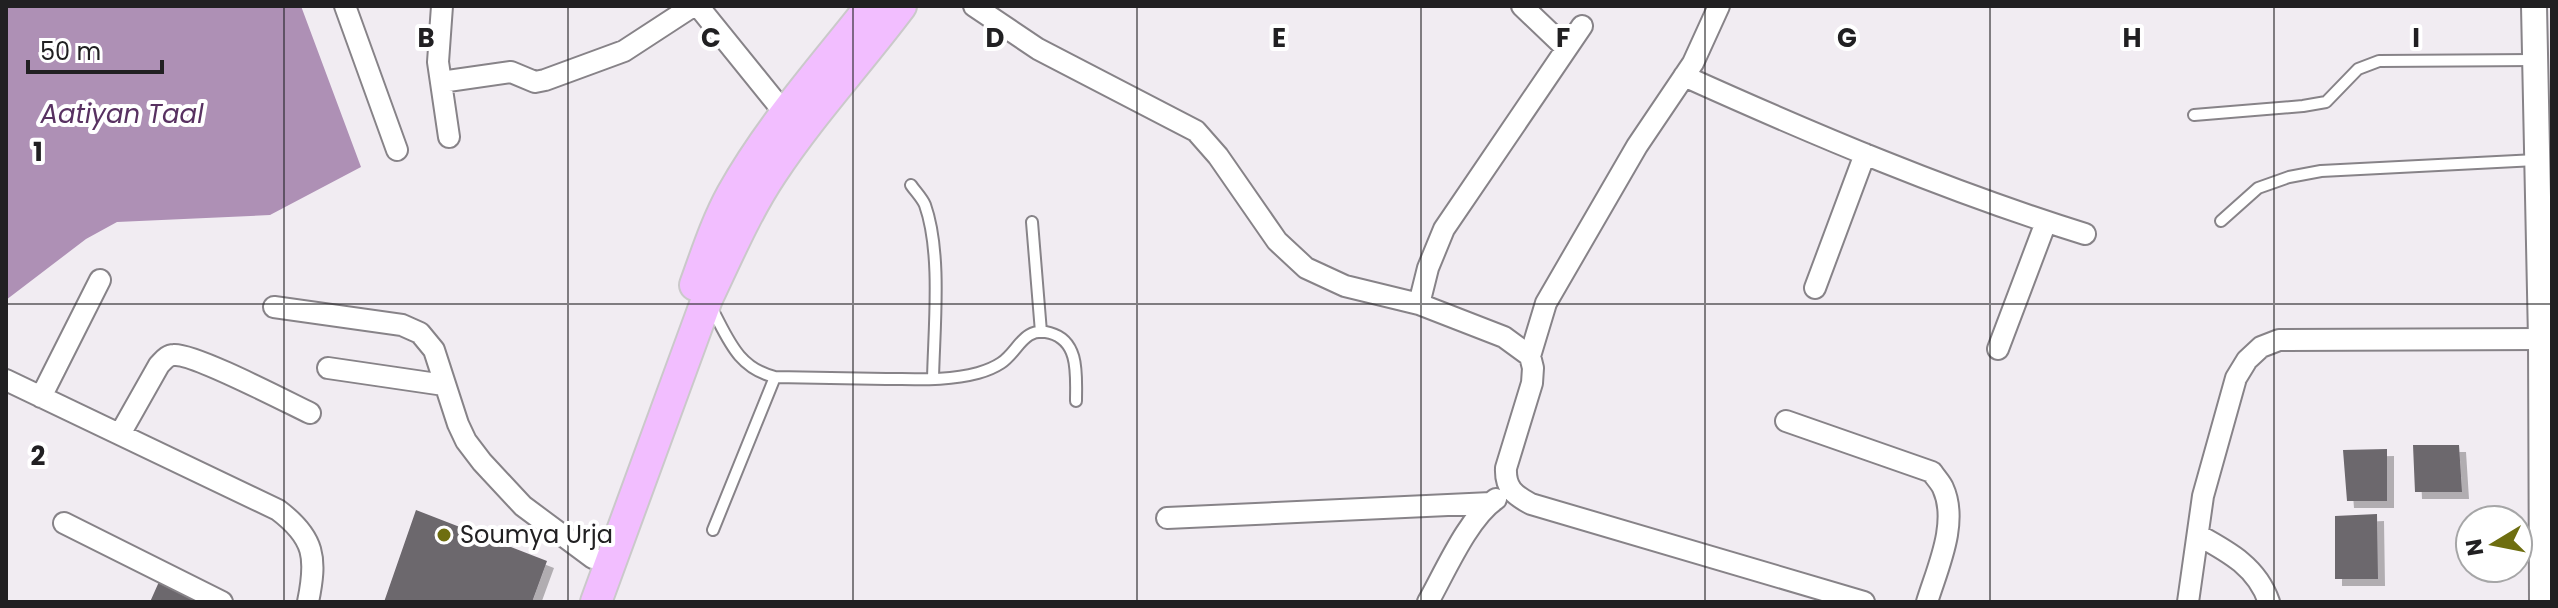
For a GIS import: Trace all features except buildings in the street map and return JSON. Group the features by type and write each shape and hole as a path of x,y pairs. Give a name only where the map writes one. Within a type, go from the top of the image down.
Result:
{"main road":[{"path":"596,602 707,299 792,124 871,6"},
{"path":"576,602 666,368 711,240 732,195 792,124 901,6"}],"street":[{"path":"345,6 397,150"},
{"path":"442,6 438,48 449,137"},
{"path":"441,82 511,72 535,82 545,80 624,51 695,6 792,124"},
{"path":"974,6 1038,49 1196,131 1218,156 1277,241 1306,268 1345,286 1419,304 1504,337 1530,356"},
{"path":"1522,6 1566,48"},
{"path":"1719,6 1693,63 1637,146 1546,303 1530,356 1532,383 1506,468 1506,480 1510,490 1531,504 1864,602"},
{"path":"2534,6 2536,160 2546,290 2541,339 2542,602"},
{"path":"1419,304 1428,268 1444,229 1582,26"},
{"path":"1684,76 1789,123 1956,191 2085,234"},
{"path":"1815,288 1865,154"},
{"path":"1998,349 2046,222"},
{"path":"41,397 100,280"},
{"path":"274,307 402,325 420,333 434,350 466,441 482,462 523,506 593,558"},
{"path":"2188,602 2203,496 2236,378 2247,360 2261,347 2279,340 2541,339"},
{"path":"120,434 159,365 166,357 176,354 207,365 310,413"},
{"path":"328,368 444,385"},
{"path":"6,380 278,510 297,524 309,543 314,572 308,602"},
{"path":"1786,421 1932,472 1944,489 1948,530 1930,593"},
{"path":"1428,602 1481,511 1510,490"},
{"path":"1167,518 1491,503"},
{"path":"64,523 222,602"},
{"path":"2198,535 2233,555 2256,576 2269,602"}],"lane":[{"path":"2194,115 2326,102 2358,69 2379,61 2535,60"},
{"path":"2221,221 2258,188 2289,177 2321,171 2536,160"},
{"path":"911,185 924,202 931,231 935,303 933,379"},
{"path":"1032,222 1041,332"},
{"path":"707,299 746,365 775,377 933,379 981,372 1003,362 1020,340 1033,332 1052,333 1066,340 1072,353 1076,401"},
{"path":"713,530 775,377"}],"water":[{"name":"Aatiyan Taal","path":"6,6 301,6 361,167 270,215 117,222 86,239 6,300"}],"place":[{"name":"Soumya Urja","path":"444,535"}]}
